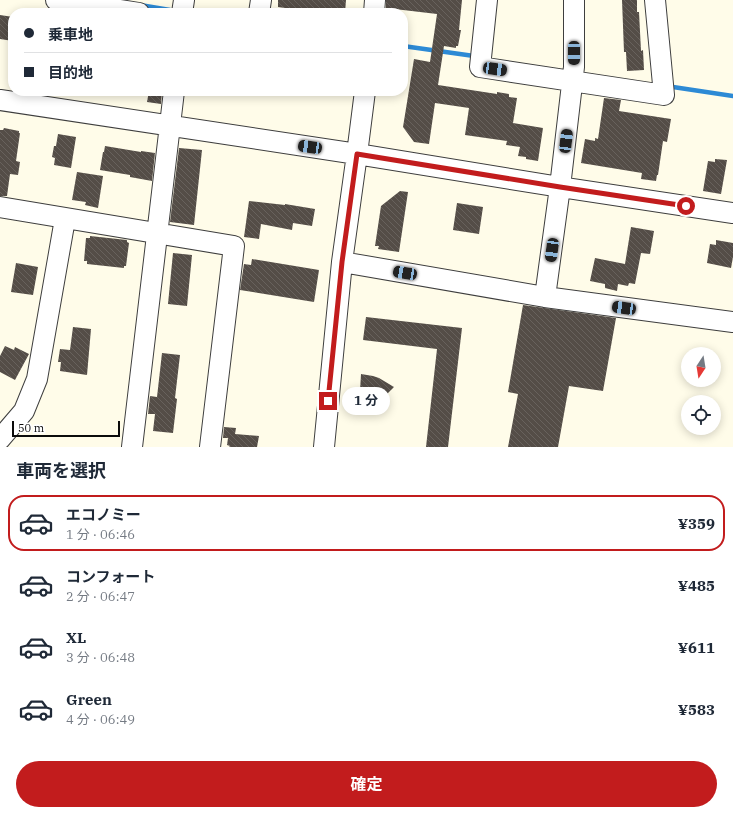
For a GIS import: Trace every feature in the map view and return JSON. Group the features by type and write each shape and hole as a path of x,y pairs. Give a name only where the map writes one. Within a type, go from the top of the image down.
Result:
{"street":[{"path":"56,0 93,3 116,8"},
{"path":"487,0 480,67 664,95 655,0"},
{"path":"545,297 573,81 574,0"},
{"path":"132,447 156,233 173,96"},
{"path":"324,447 342,262 364,96"},
{"path":"0,100 733,213"},
{"path":"0,207 234,246 210,447"},
{"path":"0,439 24,411 37,379 65,219"},
{"path":"342,262 545,297 733,322"},
{"path":"0,442 4,447"}],"building":[{"path":"278,0 346,0 345,8 278,7"},
{"path":"386,0 462,0 459,30 461,30 458,46 456,46 456,48 444,46 438,85 497,94 497,92 509,94 509,97 517,98 513,123 543,128 538,161 518,156 520,147 506,145 507,141 465,135 469,108 435,103 429,144 414,142 403,127 414,59 430,62 437,14 408,11 408,8 386,8"},
{"path":"622,0 637,0 644,70 627,71 626,52 624,52"},
{"path":"0,15 8,16 8,40 0,39"},
{"path":"148,96 162,96 161,104 147,102"},
{"path":"604,98 621,100 619,111 671,119 667,142 663,141 656,181 641,179 642,173 581,163 585,139 595,141 595,138 598,139"},
{"path":"4,128 19,131 20,133 16,161 20,162 18,175 10,174 7,196 0,196 0,130 3,130"},
{"path":"58,134 76,137 71,168 54,165 55,158 52,157"},
{"path":"105,146 155,153 152,181 130,177 130,175 100,170"},
{"path":"179,148 202,150 194,225 170,222"},
{"path":"715,159 727,160 721,194 703,191 708,161 715,162"},
{"path":"77,172 103,176 98,208 85,205 86,202 72,200"},
{"path":"400,191 408,192 399,252 378,249 379,246 375,246 381,206"},
{"path":"249,201 285,204 315,209 312,226 293,223 292,230 261,224 259,239 244,237"},
{"path":"457,203 483,207 479,234 453,230"},
{"path":"631,227 654,231 650,254 641,253 635,284 629,283 628,286 618,284 617,291 605,288 605,284 590,281 595,258 625,264"},
{"path":"90,236 127,240 129,243 126,266 124,266 124,268 87,264 87,261 84,261 86,238 90,238"},
{"path":"716,240 733,243 731,268 707,263 710,244 716,245"},
{"path":"173,253 192,255 187,306 168,304"},
{"path":"252,259 319,270 314,302 240,290 244,264 251,265"},
{"path":"16,263 38,267 33,295 11,292"},
{"path":"523,305 616,318 603,391 569,386 558,447 508,447 518,394 508,392"},
{"path":"366,317 462,328 448,447 426,447 437,349 363,340"},
{"path":"73,327 91,329 87,375 60,371 61,362 58,362 60,349 70,350"},
{"path":"5,346 14,350 15,347 29,354 15,380 0,372 0,356"},
{"path":"162,353 180,355 173,433 153,431 155,414 148,414 150,396 157,397"},
{"path":"361,374 379,378 394,387 380,401 371,394 360,391"},
{"path":"224,427 236,428 235,434 259,436 257,447 229,447 230,446 227,445 228,438 223,438"}],"waterway":[{"path":"140,5 158,8"},
{"path":"408,47 474,56"},
{"path":"673,87 733,96"}],"route":[{"path":"328,401 342,262 357,154 686,206"}]}
